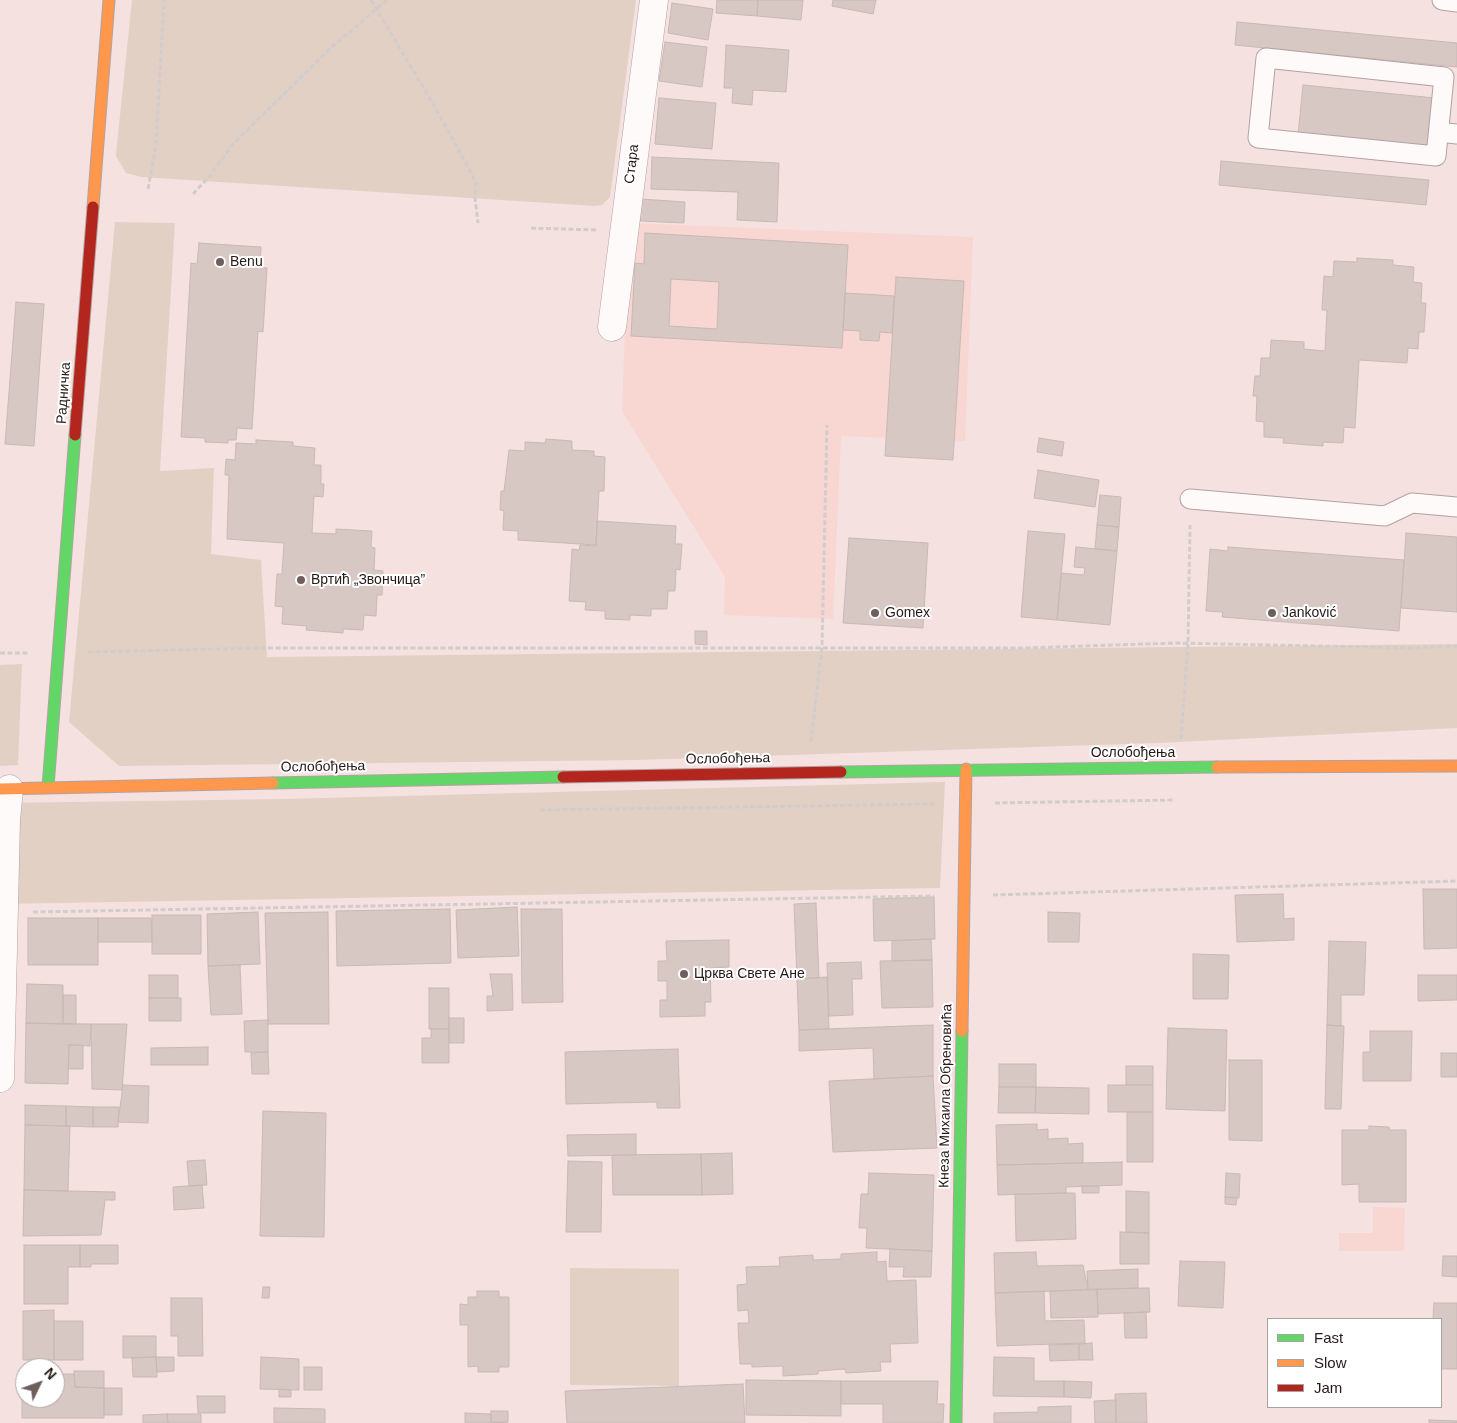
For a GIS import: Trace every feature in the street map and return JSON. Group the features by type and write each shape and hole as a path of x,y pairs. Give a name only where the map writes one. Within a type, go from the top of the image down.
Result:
{"street":[{"name":"Радничка","path":"48,788 109,0"},
{"name":"Стара","path":"612,327 654,0"},
{"name":"Ослобођења","path":"5,789 966,769 1457,766"},
{"name":"Кнеза Михаила Обреновића","path":"956,1423 966,769"},
{"path":"0,1078 5,789"}],"lane":[{"path":"1442,0 1457,2"},
{"path":"1266,58 1444,77 1448,133 1436,156 1258,138 1266,58"},
{"path":"1190,500 1385,516 1412,503 1457,507"}],"path":[{"path":"148,189 156,145 164,0"},
{"path":"371,0 472,174 476,184 475,198 478,223"},
{"path":"193,194 240,137 332,47 387,0"},
{"path":"531,228 624,231"},
{"path":"807,772 822,647 827,425"},
{"path":"1178,768 1188,644 1190,500"},
{"path":"0,653 261,648 1024,648 1188,644 1411,648 1457,646"},
{"path":"530,811 1181,800"},
{"path":"4,913 965,896 1457,881"}],"shaded area":[{"path":"132,0 636,0 610,197 602,205 595,206 142,177 126,173 116,156"},
{"path":"115,222 175,223 160,471 214,468 211,554 261,560 267,657 1457,644 1457,728 1157,743 638,760 119,766 69,722"},
{"path":"629,223 973,237 965,441 841,436 833,619 724,615 725,577 622,411"},
{"path":"22,664 18,765 0,766 0,665"},
{"path":"945,782 940,888 0,904 0,803 284,799"},
{"path":"1373,1207 1405,1208 1404,1251 1339,1251 1339,1233 1373,1233"},
{"path":"570,1268 679,1269 679,1386 570,1385"}],"building":[{"path":"717,0 758,0 757,16 716,13"},
{"path":"758,0 803,0 801,20 757,16"},
{"path":"833,0 876,0 873,14 832,6"},
{"path":"672,3 713,9 708,40 668,33"},
{"path":"1237,22 1457,43 1457,67 1235,45"},
{"path":"665,42 707,47 702,87 659,81"},
{"path":"726,45 789,50 786,92 753,90 752,105 732,103 733,88 724,88"},
{"path":"1303,85 1435,98 1430,147 1298,135"},
{"path":"659,98 716,103 712,149 655,144"},
{"path":"652,157 779,163 777,222 737,220 738,192 651,189"},
{"path":"1221,161 1429,180 1426,205 1219,185"},
{"path":"641,199 685,202 684,223 640,221"},
{"path":"645,233 848,245 842,348 631,336 635,263 644,264","holes":["671,279 719,282 717,329 669,326"]},
{"path":"199,243 261,247 260,267 267,268 263,332 258,331 252,429 237,428 236,440 228,440 228,443 205,442 205,438 181,437 191,263 197,264"},
{"path":"1357,258 1393,260 1393,265 1414,267 1413,282 1422,283 1421,303 1426,303 1424,332 1419,332 1418,349 1408,348 1407,363 1359,360 1355,428 1344,427 1343,443 1323,442 1323,446 1283,443 1284,438 1264,437 1264,422 1256,421 1257,396 1253,396 1255,376 1260,376 1261,358 1270,358 1271,340 1304,342 1304,349 1325,351 1327,310 1322,310 1324,276 1333,277 1334,261 1357,262"},
{"path":"896,277 964,281 953,460 885,456"},
{"path":"845,293 894,296 892,333 880,332 879,341 860,340 860,331 843,330"},
{"path":"16,302 44,304 34,446 5,444"},
{"path":"1039,438 1064,442 1062,456 1037,452"},
{"path":"546,439 572,441 572,450 594,451 594,456 605,457 604,491 599,491 596,545 518,540 518,531 503,530 504,511 500,510 501,491 504,491 509,450 525,451 525,442 545,443"},
{"path":"256,440 293,442 293,446 315,448 314,465 321,465 321,484 324,484 323,497 314,496 312,533 336,534 336,529 372,531 371,547 375,548 374,570 383,571 382,595 377,595 376,616 364,615 363,630 343,629 343,633 306,630 307,626 282,624 283,607 275,606 277,574 282,574 284,543 227,539 229,475 225,475 226,459 235,460 236,443 256,444"},
{"path":"1038,470 1099,480 1095,507 1034,498"},
{"path":"1100,495 1121,497 1119,527 1097,525"},
{"path":"597,521 676,526 675,544 682,544 680,570 676,569 675,591 668,591 667,609 651,609 651,616 630,615 630,620 605,619 605,611 585,610 586,602 569,601 572,549 579,550 580,545 596,546"},
{"path":"1097,525 1119,527 1117,551 1095,549"},
{"path":"1028,531 1065,534 1057,620 1021,617"},
{"path":"1406,533 1457,537 1457,612 1401,608"},
{"path":"849,538 928,543 923,628 843,623"},
{"path":"1076,547 1117,551 1110,625 1057,620 1061,573 1084,575 1085,568 1074,567"},
{"path":"1228,547 1404,560 1399,631 1222,617 1223,612 1206,611 1210,549 1228,551"},
{"path":"695,631 707,631 707,645 695,644"},
{"path":"1423,889 1457,889 1457,948 1424,949"},
{"path":"1283,894 1284,919 1294,918 1294,940 1237,942 1235,895"},
{"path":"934,897 935,939 874,941 873,899"},
{"path":"816,903 819,978 797,979 794,904"},
{"path":"517,907 519,956 458,958 456,910"},
{"path":"450,909 451,963 337,966 336,911"},
{"path":"521,909 562,909 563,1002 522,1003"},
{"path":"258,912 260,964 208,966 207,914"},
{"path":"328,912 329,1024 268,1024 265,913"},
{"path":"1048,912 1080,913 1079,942 1048,942"},
{"path":"152,915 201,915 201,954 152,954"},
{"path":"28,918 98,918 98,965 28,965"},
{"path":"98,918 151,918 152,942 98,942"},
{"path":"931,939 932,960 892,961 892,941"},
{"name":"Црква Свете Ане","path":"729,940 729,967 710,968 711,1002 705,1002 705,1016 660,1017 660,1000 667,1000 667,981 658,981 658,961 667,961 666,941"},
{"path":"1329,941 1366,942 1364,995 1341,995 1341,1026 1327,1025"},
{"path":"1193,954 1229,955 1228,999 1193,999"},
{"path":"932,960 933,1007 882,1008 880,961"},
{"path":"861,962 862,979 852,979 853,1015 829,1016 827,963"},
{"path":"240,965 242,1014 211,1015 208,966"},
{"path":"490,974 512,974 513,1010 487,1011 487,996 493,996"},
{"path":"149,975 178,975 178,998 149,998"},
{"path":"1418,975 1457,975 1457,1000 1418,1001"},
{"path":"827,977 829,1029 799,1030 797,979"},
{"path":"27,984 63,985 63,1024 26,1023"},
{"path":"429,988 449,988 449,1029 429,1029"},
{"path":"63,995 76,995 76,1024 63,1024"},
{"path":"149,998 181,998 181,1021 149,1021"},
{"path":"449,1018 464,1018 464,1043 449,1043"},
{"path":"268,1020 268,1052 245,1052 244,1021"},
{"path":"26,1023 91,1024 90,1046 69,1045 68,1084 25,1083"},
{"path":"91,1024 127,1024 122,1090 92,1089"},
{"path":"933,1025 933,1076 874,1079 873,1048 799,1051 799,1030"},
{"path":"1327,1025 1344,1026 1341,1109 1325,1109"},
{"path":"1168,1028 1227,1030 1225,1111 1166,1109"},
{"path":"431,1029 449,1029 449,1063 422,1063 422,1038 431,1038"},
{"path":"1370,1031 1412,1031 1411,1081 1363,1081 1363,1052 1370,1052"},
{"path":"69,1045 83,1045 83,1069 68,1069"},
{"path":"208,1047 208,1065 151,1065 151,1048"},
{"path":"678,1049 680,1108 657,1108 657,1102 566,1104 565,1052"},
{"path":"268,1052 269,1074 252,1074 251,1053"},
{"path":"1441,1053 1457,1053 1457,1077 1441,1077"},
{"path":"1229,1060 1262,1060 1262,1141 1229,1140"},
{"path":"999,1064 1036,1064 1036,1087 999,1087"},
{"path":"1126,1066 1153,1066 1153,1085 1126,1085"},
{"path":"933,1076 937,1148 833,1152 829,1081"},
{"path":"123,1085 149,1086 148,1123 118,1122"},
{"path":"1108,1085 1153,1085 1153,1112 1108,1112"},
{"path":"999,1087 1036,1087 1035,1113 998,1113"},
{"path":"1036,1087 1089,1088 1089,1114 1035,1113"},
{"path":"25,1105 66,1106 66,1126 25,1125"},
{"path":"66,1106 93,1107 93,1127 66,1126"},
{"path":"93,1107 119,1107 118,1127 93,1127"},
{"path":"263,1111 326,1113 324,1237 260,1236"},
{"path":"1127,1112 1153,1112 1153,1162 1127,1162"},
{"path":"1037,1124 1037,1130 1048,1129 1048,1139 1068,1138 1068,1144 1083,1143 1083,1163 997,1165 996,1125"},
{"path":"25,1125 70,1126 68,1191 24,1190"},
{"path":"1369,1126 1389,1127 1390,1130 1406,1130 1406,1202 1359,1202 1359,1184 1342,1185 1342,1130 1369,1130"},
{"path":"636,1134 636,1155 568,1156 567,1135"},
{"path":"732,1153 733,1194 702,1195 701,1154"},
{"path":"701,1154 702,1195 613,1195 612,1155"},
{"path":"205,1160 207,1185 189,1186 187,1161"},
{"path":"568,1161 602,1162 601,1232 566,1232"},
{"path":"1122,1162 1122,1185 1066,1187 1066,1193 998,1195 997,1165"},
{"path":"869,1173 934,1175 932,1251 866,1248 867,1228 859,1228 861,1194 868,1194"},
{"path":"1226,1173 1240,1174 1239,1198 1225,1197"},
{"path":"202,1185 204,1208 174,1210 173,1187"},
{"path":"1082,1186 1099,1186 1099,1193 1082,1193"},
{"path":"24,1190 115,1192 115,1200 105,1200 101,1235 23,1236"},
{"path":"1126,1191 1149,1192 1149,1233 1126,1232"},
{"path":"1075,1193 1076,1239 1016,1241 1015,1194"},
{"path":"1225,1197 1237,1198 1236,1205 1225,1204"},
{"path":"1120,1232 1149,1233 1149,1264 1120,1264"},
{"path":"24,1245 80,1245 80,1267 68,1267 68,1304 24,1304"},
{"path":"80,1245 118,1245 118,1264 91,1264 91,1267 80,1267"},
{"path":"890,1249 932,1251 931,1277 903,1277 904,1267 889,1267"},
{"path":"877,1252 877,1262 886,1261 887,1281 916,1280 918,1343 890,1344 891,1362 880,1362 881,1371 846,1373 845,1369 818,1371 818,1374 783,1376 783,1366 752,1367 752,1364 740,1364 738,1323 749,1323 748,1310 738,1311 737,1285 747,1284 746,1267 780,1266 779,1257 813,1255 813,1260 841,1259 841,1254"},
{"path":"1036,1252 1037,1266 1083,1265 1088,1290 995,1293 994,1253"},
{"path":"1443,1256 1457,1256 1457,1277 1442,1276"},
{"path":"1180,1261 1225,1262 1223,1308 1178,1306"},
{"path":"1138,1269 1138,1288 1088,1290 1087,1271"},
{"path":"263,1287 270,1287 269,1298 262,1298"},
{"path":"1149,1288 1150,1312 1098,1314 1097,1289"},
{"path":"1097,1289 1098,1317 1051,1318 1050,1291"},
{"path":"477,1291 499,1291 499,1297 509,1297 509,1367 499,1367 499,1372 478,1372 478,1366 468,1367 468,1325 460,1325 460,1304 468,1305 468,1297 477,1297"},
{"path":"1044,1291 1045,1321 1084,1320 1085,1343 997,1346 995,1293"},
{"path":"171,1298 202,1298 203,1356 178,1356 178,1336 171,1336"},
{"path":"1434,1303 1457,1303 1457,1369 1442,1369 1442,1318 1433,1318"},
{"path":"54,1310 54,1358 23,1358 23,1311"},
{"path":"1146,1312 1147,1338 1125,1338 1124,1313"},
{"path":"54,1321 83,1321 83,1360 54,1358"},
{"path":"123,1336 156,1336 156,1357 123,1358"},
{"path":"1092,1343 1093,1360 1079,1360 1079,1344"},
{"path":"1079,1344 1079,1360 1050,1361 1049,1345"},
{"path":"156,1357 174,1357 174,1371 157,1372"},
{"path":"156,1357 157,1377 133,1377 132,1358"},
{"path":"261,1357 299,1359 299,1390 260,1389"},
{"path":"994,1357 1034,1358 1034,1381 1064,1381 1064,1397 993,1396"},
{"path":"304,1367 322,1367 322,1390 304,1390"},
{"path":"74,1371 104,1371 104,1388 75,1387"},
{"path":"65,1374 74,1374 75,1387 104,1388 104,1418 22,1418 22,1408 65,1408"},
{"path":"746,1380 841,1381 841,1416 746,1415"},
{"path":"841,1381 938,1381 937,1404 944,1404 943,1423 883,1423 883,1404 841,1404"},
{"path":"1064,1381 1092,1382 1091,1398 1064,1397"},
{"path":"743,1384 745,1423 567,1423 565,1391"},
{"path":"104,1388 122,1388 122,1415 104,1415"},
{"path":"279,1389 291,1390 291,1397 279,1397"},
{"path":"1146,1393 1147,1423 1116,1423 1115,1394"},
{"path":"197,1396 225,1396 225,1413 198,1413"},
{"path":"1116,1400 1116,1423 1095,1423 1094,1401"},
{"path":"1071,1406 1071,1423 994,1423 994,1413 1038,1412 1038,1407"},
{"path":"274,1408 325,1409 325,1423 274,1423"},
{"path":"491,1411 508,1411 508,1422 491,1422"},
{"path":"465,1413 491,1414 491,1422 508,1423 465,1423"},
{"path":"167,1414 168,1423 143,1423 143,1415"},
{"path":"167,1414 201,1414 201,1423 168,1423"},
{"path":"1429,1420 1457,1421 1457,1423 1429,1423"}],"traffic: fast":[{"path":"48,787 75,435"},
{"path":"841,772 1217,767"},
{"path":"273,783 563,777"},
{"path":"956,1423 962,1031"}],"traffic: slow":[{"path":"93,207 109,0"},
{"path":"1217,767 1457,766"},
{"path":"962,1031 966,769"},
{"path":"0,789 273,783"}],"traffic: jam":[{"path":"75,435 93,207"},
{"path":"563,777 841,772"}],"place":[{"name":"Benu","path":"220,262"},
{"name":"Вртић „Звончица”","path":"301,580"},
{"name":"Gomex","path":"875,613"},
{"name":"Janković","path":"1272,613"},
{"name":"Црква Свете Ане","path":"684,974"}]}
